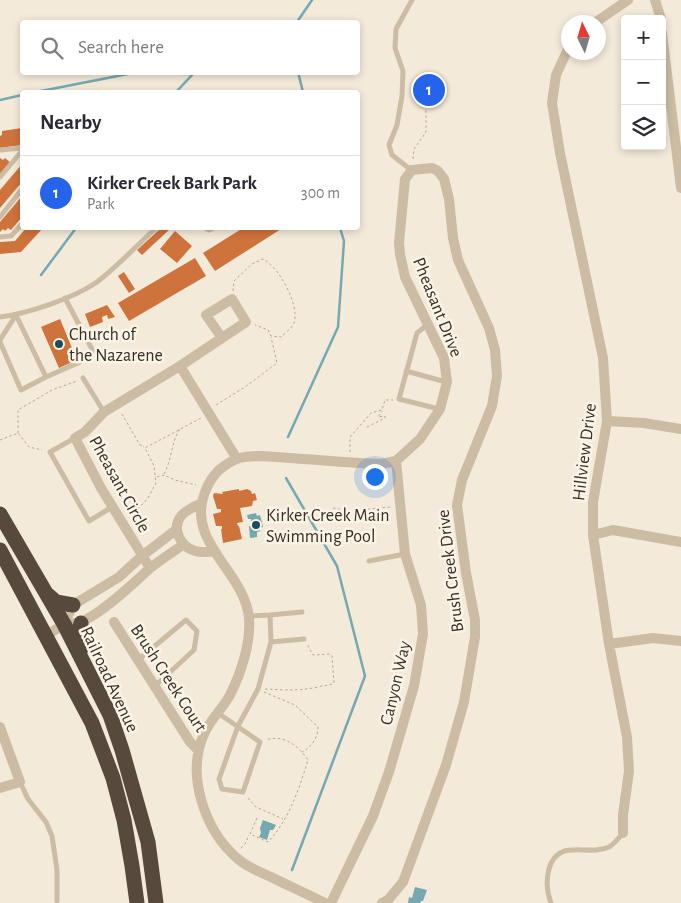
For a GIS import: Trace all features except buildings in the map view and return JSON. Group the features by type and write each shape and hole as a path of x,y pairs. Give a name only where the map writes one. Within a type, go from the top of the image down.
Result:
{"highway":[{"name":"Railroad Avenue","path":"0,514 64,624 108,712 122,750 148,842 156,903"},
{"name":"Railroad Avenue","path":"0,550 92,724 113,778 124,820 136,903"},
{"path":"45,592 56,602 73,605"},
{"path":"81,623 78,635 79,645 90,674"}],"street":[{"path":"606,15 628,0"},
{"path":"655,0 659,15"},
{"name":"Hillview Drive","path":"563,60 556,75 552,103 562,163 603,358 607,421 593,502 593,535 609,644 627,737 630,771 623,815 623,834"},
{"path":"665,60 681,188"},
{"name":"Brush Creek Drive","path":"382,903 388,900 403,882 446,765 464,702 475,637 475,620 466,573 457,505 462,480 492,406 497,376 495,350 488,328 458,260 453,238 449,199 444,179 438,171 432,168 412,170"},
{"name":"Pheasant Drive","path":"396,461 420,439 440,409 447,382 444,358 405,277 400,254 399,243 405,179 412,170"},
{"path":"222,338 206,315 232,299 246,322"},
{"name":"Pheasant Circle","path":"150,568 113,507 75,438 86,432 104,412 180,366 246,322"},
{"path":"180,366 237,459"},
{"path":"607,421 644,423 681,429"},
{"path":"325,903 238,860 222,842 212,826 203,803 196,766 198,750 205,731 230,694 242,662 250,628 248,609 236,582 208,540 202,524 201,503 206,488 220,470 237,459 258,456 382,464 396,461"},
{"name":"Canyon Way","path":"331,903 373,816 389,772 414,686 423,634 421,605 405,554 396,461"},
{"path":"64,624 73,605 120,577 142,556 176,529 181,516 189,509 201,503"},
{"path":"176,529 184,544 193,551 214,551"},
{"path":"593,535 613,530 681,542"},
{"path":"46,636 64,624 81,623 127,590 150,568 184,544"},
{"name":"Brush Creek Court","path":"114,622 190,742 198,750"},
{"path":"609,644 653,638 681,641"},
{"path":"0,727 20,782 0,788"}],"lane":[{"path":"412,0 396,29 395,48 403,71 402,96 397,125 389,145 392,155 412,170"},
{"path":"0,150 20,149"},
{"path":"0,177 20,152"},
{"path":"0,217 20,192"},
{"path":"0,237 11,236 20,226"},
{"path":"0,318 16,315 65,298 97,282 154,230"},
{"path":"16,315 0,341 21,390 80,362 93,352 65,298"},
{"path":"16,315 46,377"},
{"path":"429,324 417,333 399,399 440,409"},
{"path":"406,371 447,382"},
{"path":"83,378 104,412"},
{"path":"75,438 50,452 90,521 113,507"},
{"path":"369,561 405,554"},
{"path":"249,616 302,612"},
{"path":"218,713 238,726 260,742 243,792 222,789 219,779 238,726 258,689 271,642 270,615"},
{"path":"138,660 186,620 197,631 194,650 155,686"},
{"path":"271,642 304,639"},
{"path":"20,782 28,799 46,822 52,836 57,870 57,901"},
{"path":"551,903 548,890 548,873 557,854 573,849 608,848 623,834"}],"path":[{"path":"412,170 414,148 426,132 426,104 431,103"},
{"path":"232,299 234,281 252,264 263,260 270,263 289,291 296,312 294,325 280,337 271,336"},
{"path":"144,448 181,429 208,412 277,363 268,330 246,322"},
{"path":"50,452 29,447 18,433 18,410 52,390 83,378"},
{"path":"367,426 385,418 385,416 378,417 378,415 383,412 385,400 399,399"},
{"path":"116,404 154,466 156,477 156,483 148,498 140,507 119,517"},
{"path":"350,462 350,437 371,413 382,410"},
{"path":"164,475 169,466 175,436 181,429"},
{"path":"0,440 18,433"},
{"path":"156,477 164,475 175,480 206,488"},
{"path":"333,508 350,511 401,506"},
{"path":"258,689 310,690 334,683 332,656 329,654 313,655 304,639"},
{"path":"258,689 295,705 318,727 318,734 308,749 302,752"},
{"path":"250,834 268,842 284,819 293,801 308,760 302,752 284,739 276,737 260,742"},
{"path":"243,792 256,807 284,819"},
{"path":"234,855 245,844 257,818"}],"green space":[{"path":"423,77 434,77 435,102 424,102"}],"water":[{"name":"Kirker Creek Main Swimming Pool","path":"256,513 257,516 260,515 263,527 259,528 260,531 257,532 257,537 250,538 249,526 252,525 251,519 248,519 247,515"},
{"path":"263,820 276,825 273,830 270,830 267,840 259,837"},
{"path":"415,887 427,890 423,901 420,903 408,903 409,897 412,898"}],"waterway":[{"path":"298,20 312,0"},
{"path":"46,90 123,75"},
{"path":"178,90 192,75"},
{"path":"299,75 302,90"},
{"path":"0,100 20,95"},
{"path":"41,275 75,230"},
{"path":"288,437 338,327 344,241 341,230"},
{"path":"286,478 337,566 365,676 292,870"}],"place":[{"name":"Kirker Creek Bark Park","path":"429,90"},
{"name":"Church of the Nazarene","path":"59,344"},
{"name":"Kirker Creek Main Swimming Pool","path":"256,525"}]}
